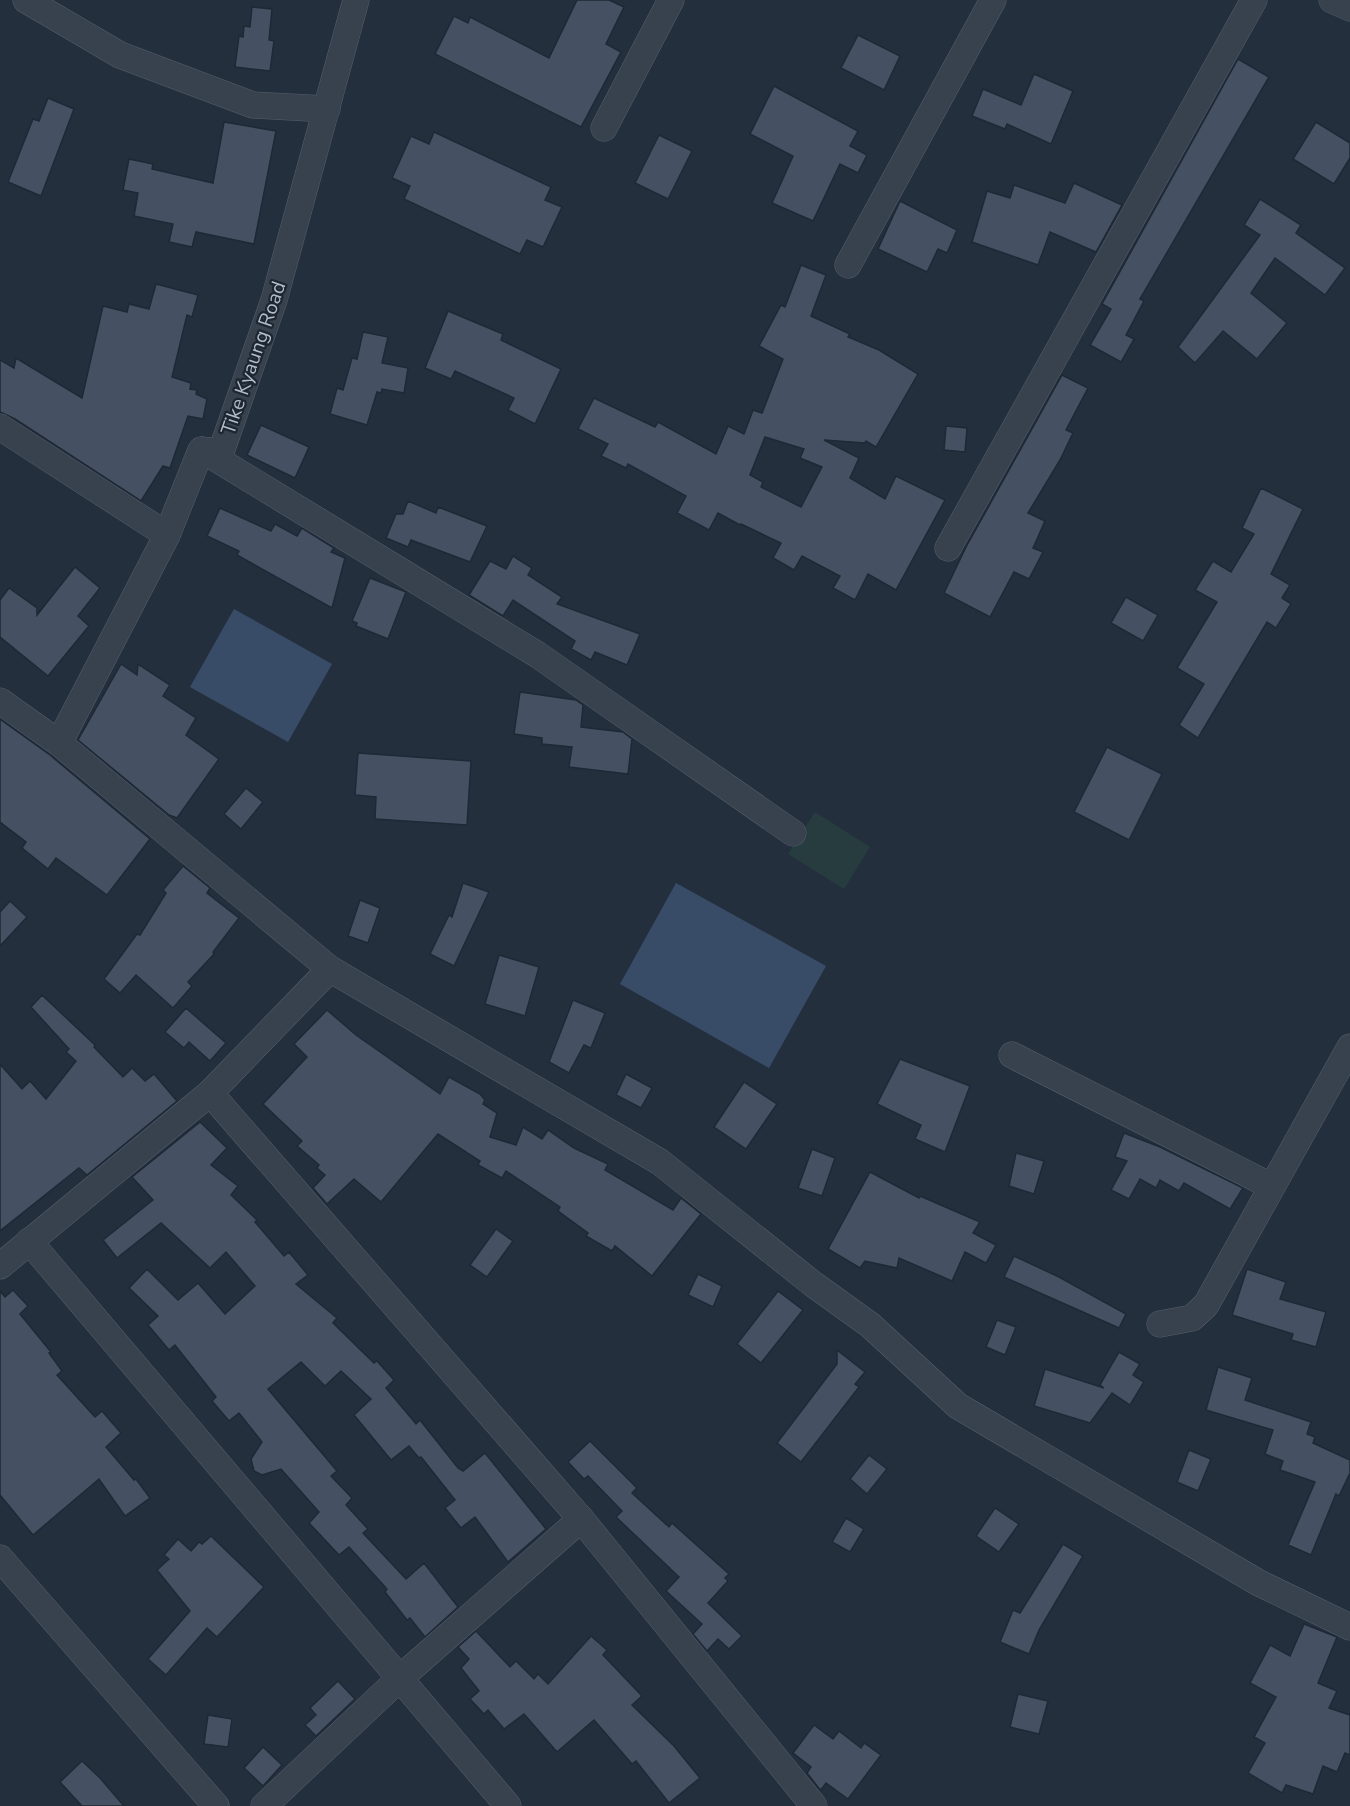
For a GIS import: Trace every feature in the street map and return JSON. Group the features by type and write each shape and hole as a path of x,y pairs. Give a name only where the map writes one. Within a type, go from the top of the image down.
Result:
{"street":[{"path":"26,0 120,55 253,105 327,110"},
{"name":"Tike Kyaung Road","path":"58,743 167,535 201,450 221,452 274,300 356,0"},
{"path":"604,128 671,0"},
{"path":"848,265 993,0"},
{"path":"948,548 1254,0"},
{"path":"1332,0 1350,8"},
{"path":"0,427 167,535"},
{"path":"201,450 538,655 793,833"},
{"path":"0,701 58,743 330,969 660,1162 813,1284 870,1325 958,1406 1259,1583 1350,1627"},
{"path":"0,1266 210,1093 330,969"},
{"path":"1160,1324 1192,1318 1206,1305 1350,1047"},
{"path":"1012,1055 1271,1186"},
{"path":"210,1093 581,1519 814,1806"},
{"path":"29,1240 508,1806"},
{"path":"264,1806 399,1679 581,1519"},
{"path":"0,1558 216,1806"}],"green space":[{"path":"815,812 870,847 844,889 788,854"}],"water":[{"path":"234,609 332,664 288,742 190,687"},
{"path":"676,883 826,966 769,1068 620,984"}],"building":[{"path":"577,0 609,0 624,7 606,44 621,52 581,127 435,54 454,16 468,23 470,17 549,58"},
{"path":"252,7 272,9 269,40 274,41 270,71 235,67 239,36 243,37 244,26 250,27"},
{"path":"858,35 900,56 884,90 841,68"},
{"path":"1238,59 1269,77 1140,299 1144,301 1126,335 1134,339 1121,362 1090,345 1111,309 1102,304"},
{"path":"1034,74 1073,91 1051,144 1007,124 1005,129 972,116 983,89 1021,105"},
{"path":"774,86 858,131 850,146 867,155 858,173 840,164 813,221 772,203 793,156 750,134"},
{"path":"48,98 74,109 41,196 8,182 33,119 39,121"},
{"path":"224,122 276,131 254,244 196,232 192,247 169,242 173,224 134,216 138,193 123,190 129,159 153,164 152,169 213,183"},
{"path":"1316,122 1350,143 1350,158 1334,184 1293,159"},
{"path":"434,132 551,187 545,200 562,207 543,247 527,240 520,254 404,199 410,186 392,178 411,136 429,144"},
{"path":"659,135 692,151 668,199 635,183"},
{"path":"1074,183 1122,205 1096,252 1050,232 1038,265 972,242 987,191 1010,198 1014,185 1065,203"},
{"path":"1260,199 1301,225 1296,233 1345,268 1325,295 1275,258 1251,293 1287,323 1257,359 1223,331 1195,363 1178,347 1260,235 1244,225"},
{"path":"900,201 957,230 947,253 938,249 927,272 878,249"},
{"path":"801,265 826,275 811,316 850,334 848,337 879,350 918,374 876,447 866,441 865,443 824,440 859,458 850,478 885,499 896,476 945,500 896,590 868,574 855,600 833,588 840,576 802,556 794,570 773,558 781,543 718,513 709,530 677,513 686,496 628,464 626,468 601,456 608,444 578,429 594,398 655,427 658,422 716,454 728,426 744,434 753,410 762,413 783,359 759,346 781,305 785,307","holes":["765,437 804,449 800,458 822,467 801,507 761,487 763,482 750,475"]},
{"path":"156,284 198,295 192,317 187,315 172,377 191,383 190,389 197,390 196,394 207,399 203,419 188,416 170,468 163,466 141,501 15,419 0,412 0,360 14,368 16,358 82,398 103,306 127,312 129,304 149,309"},
{"path":"448,311 503,334 501,340 561,369 535,424 508,410 514,398 455,371 451,379 425,368"},
{"path":"363,332 388,337 382,363 408,368 404,393 382,389 381,393 377,392 367,425 330,414 337,388 343,390 352,358 357,359"},
{"path":"1062,375 1088,388 1066,430 1073,433 1060,460 1028,513 1045,521 1033,548 1043,552 1029,579 1014,572 990,617 944,593 966,547"},
{"path":"261,425 309,447 295,478 247,455"},
{"path":"946,426 967,428 965,452 944,450"},
{"path":"1261,488 1303,509 1271,574 1290,585 1282,598 1291,604 1276,628 1267,622 1198,738 1179,725 1204,684 1177,668 1217,602 1195,590 1213,561 1231,572 1254,534 1242,528"},
{"path":"408,501 436,513 438,507 487,526 470,562 411,540 408,547 386,538 396,514 403,514"},
{"path":"220,508 271,531 275,524 297,536 302,528 334,548 331,552 345,558 332,608 237,555 239,551 207,536"},
{"path":"513,556 532,568 528,575 562,597 557,604 640,634 627,665 595,652 591,660 571,649 575,641 513,600 503,616 469,595 490,561 506,569"},
{"path":"75,567 100,588 78,616 89,626 48,676 0,637 0,600 9,588 37,608 37,615"},
{"path":"370,578 406,592 388,639 356,626 357,623 352,621"},
{"path":"1126,597 1158,615 1143,641 1111,623"},
{"path":"121,664 137,675 138,664 170,685 163,696 196,718 186,735 219,759 177,818 169,815 78,740"},
{"path":"520,692 576,700 583,705 581,727 623,732 632,739 628,774 569,767 572,747 542,744 542,738 514,734"},
{"path":"0,719 50,755 150,839 107,895 56,858 48,869 22,848 26,842 0,822"},
{"path":"1107,747 1162,774 1129,840 1074,812"},
{"path":"358,753 471,761 467,825 375,819 376,797 355,795"},
{"path":"246,788 263,802 241,829 224,814"},
{"path":"183,866 210,888 207,893 239,918 213,952 214,954 188,982 192,986 173,1008 136,975 120,993 104,979 137,934 140,935 166,893 163,890"},
{"path":"463,883 489,892 454,966 430,954 449,915 452,917"},
{"path":"360,900 380,908 368,943 348,936"},
{"path":"10,901 27,917 0,946 0,912"},
{"path":"499,955 539,967 525,1016 485,1004"},
{"path":"42,995 95,1045 94,1047 123,1077 132,1068 145,1081 154,1074 177,1101 87,1175 79,1168 0,1231 0,1064 22,1089 30,1081 46,1099 76,1061 66,1052 69,1049 31,1007"},
{"path":"573,1000 605,1013 591,1048 584,1045 569,1073 549,1062"},
{"path":"186,1008 226,1043 210,1061 189,1042 184,1048 165,1032"},
{"path":"327,1010 356,1035 440,1094 449,1077 480,1094 485,1100 483,1104 497,1113 490,1137 516,1145 523,1127 542,1139 548,1130 574,1148 608,1164 605,1170 673,1210 681,1198 701,1214 652,1276 615,1246 612,1251 586,1236 588,1233 558,1211 560,1207 506,1171 502,1178 478,1165 480,1161 438,1134 381,1202 354,1179 327,1204 313,1188 325,1175 317,1168 319,1165 297,1146 302,1141 263,1104 307,1057 294,1044"},
{"path":"900,1059 970,1086 945,1152 915,1139 921,1125 877,1104"},
{"path":"626,1074 652,1088 641,1108 616,1095"},
{"path":"744,1082 777,1104 746,1149 714,1127"},
{"path":"200,1122 227,1148 211,1165 238,1186 231,1195 257,1220 255,1222 284,1256 289,1252 308,1275 296,1284 337,1318 333,1323 374,1363 377,1361 394,1380 386,1388 416,1424 420,1420 458,1468 463,1471 485,1453 546,1529 508,1562 475,1517 461,1528 445,1508 455,1500 421,1457 419,1458 409,1446 391,1460 354,1415 371,1399 341,1371 325,1386 301,1362 268,1389 337,1471 331,1476 352,1498 346,1505 368,1529 363,1533 406,1579 424,1563 458,1607 425,1637 410,1618 407,1620 385,1592 387,1589 349,1547 339,1555 309,1523 319,1512 281,1469 262,1475 254,1471 251,1459 262,1442 239,1413 229,1421 212,1401 216,1397 175,1345 169,1350 148,1325 158,1316 129,1288 147,1269 178,1300 198,1283 225,1314 255,1286 226,1252 210,1268 161,1223 117,1258 103,1240 153,1200 132,1177"},
{"path":"1124,1133 1160,1147 1243,1188 1230,1209 1184,1183 1179,1191 1160,1180 1156,1188 1140,1179 1129,1199 1111,1190 1127,1161 1115,1157"},
{"path":"812,1149 835,1158 822,1196 798,1188"},
{"path":"1016,1153 1044,1161 1034,1194 1009,1186"},
{"path":"870,1172 919,1198 920,1196 980,1222 973,1233 996,1245 986,1263 965,1252 952,1281 899,1258 897,1268 865,1261 860,1268 828,1249"},
{"path":"496,1229 513,1241 487,1277 470,1265"},
{"path":"1014,1256 1059,1277 1126,1314 1119,1328 1004,1277"},
{"path":"1247,1269 1286,1282 1280,1299 1326,1312 1316,1347 1291,1340 1293,1334 1232,1315"},
{"path":"698,1274 722,1286 713,1307 688,1295"},
{"path":"13,1290 28,1306 20,1314 51,1352 49,1353 62,1371 57,1375 95,1417 102,1411 121,1433 106,1447 134,1480 136,1479 150,1498 125,1516 99,1479 33,1535 0,1495 0,1291 5,1297"},
{"path":"778,1291 803,1310 761,1363 737,1344"},
{"path":"997,1320 1016,1327 1005,1355 986,1347"},
{"path":"837,1350 865,1372 855,1384 859,1387 801,1462 777,1443 837,1364"},
{"path":"1119,1352 1140,1364 1133,1375 1144,1382 1130,1405 1112,1393 1090,1423 1034,1406 1045,1369 1104,1388 1100,1385"},
{"path":"1218,1367 1252,1378 1245,1400 1311,1422 1307,1434 1315,1437 1313,1443 1350,1460 1350,1473 1339,1496 1336,1494 1311,1555 1288,1545 1315,1482 1280,1470 1283,1461 1265,1454 1273,1430 1206,1410"},
{"path":"590,1441 637,1488 632,1493 669,1527 672,1523 729,1574 725,1578 728,1581 708,1603 742,1636 729,1649 718,1639 707,1651 693,1634 702,1624 666,1591 679,1577 616,1517 622,1511 588,1476 584,1479 568,1462"},
{"path":"1189,1450 1211,1459 1198,1491 1177,1482"},
{"path":"869,1455 887,1469 867,1494 850,1479"},
{"path":"995,1508 1019,1524 999,1552 976,1536"},
{"path":"846,1518 864,1529 850,1552 832,1542"},
{"path":"211,1536 264,1587 217,1637 207,1628 166,1675 148,1659 190,1611 157,1570 169,1559 164,1555 178,1539 191,1551 199,1542 202,1544"},
{"path":"1063,1544 1083,1556 1039,1630 1029,1654 1000,1642 1013,1610 1020,1613"},
{"path":"1304,1624 1337,1637 1318,1683 1337,1691 1329,1708 1350,1715 1350,1755 1345,1753 1337,1772 1323,1766 1313,1794 1286,1785 1282,1793 1248,1773 1265,1743 1254,1737 1276,1697 1250,1683 1270,1645 1290,1656"},
{"path":"476,1631 510,1667 516,1661 534,1679 538,1674 548,1684 591,1636 607,1650 603,1655 642,1696 632,1705 674,1746 700,1778 669,1803 636,1761 632,1764 594,1720 557,1752 524,1714 504,1729 488,1710 484,1714 470,1699 479,1691 461,1668 469,1659 458,1647"},
{"path":"338,1681 355,1699 316,1736 305,1725 316,1715 310,1708"},
{"path":"1018,1694 1048,1701 1039,1734 1010,1727"},
{"path":"208,1715 232,1719 228,1747 204,1744"},
{"path":"814,1725 833,1739 839,1731 861,1748 864,1743 881,1755 848,1799 826,1783 821,1790 807,1773 811,1767 793,1753"},
{"path":"263,1747 282,1765 263,1786 244,1768"},
{"path":"82,1761 124,1806 82,1806 60,1782"}]}
